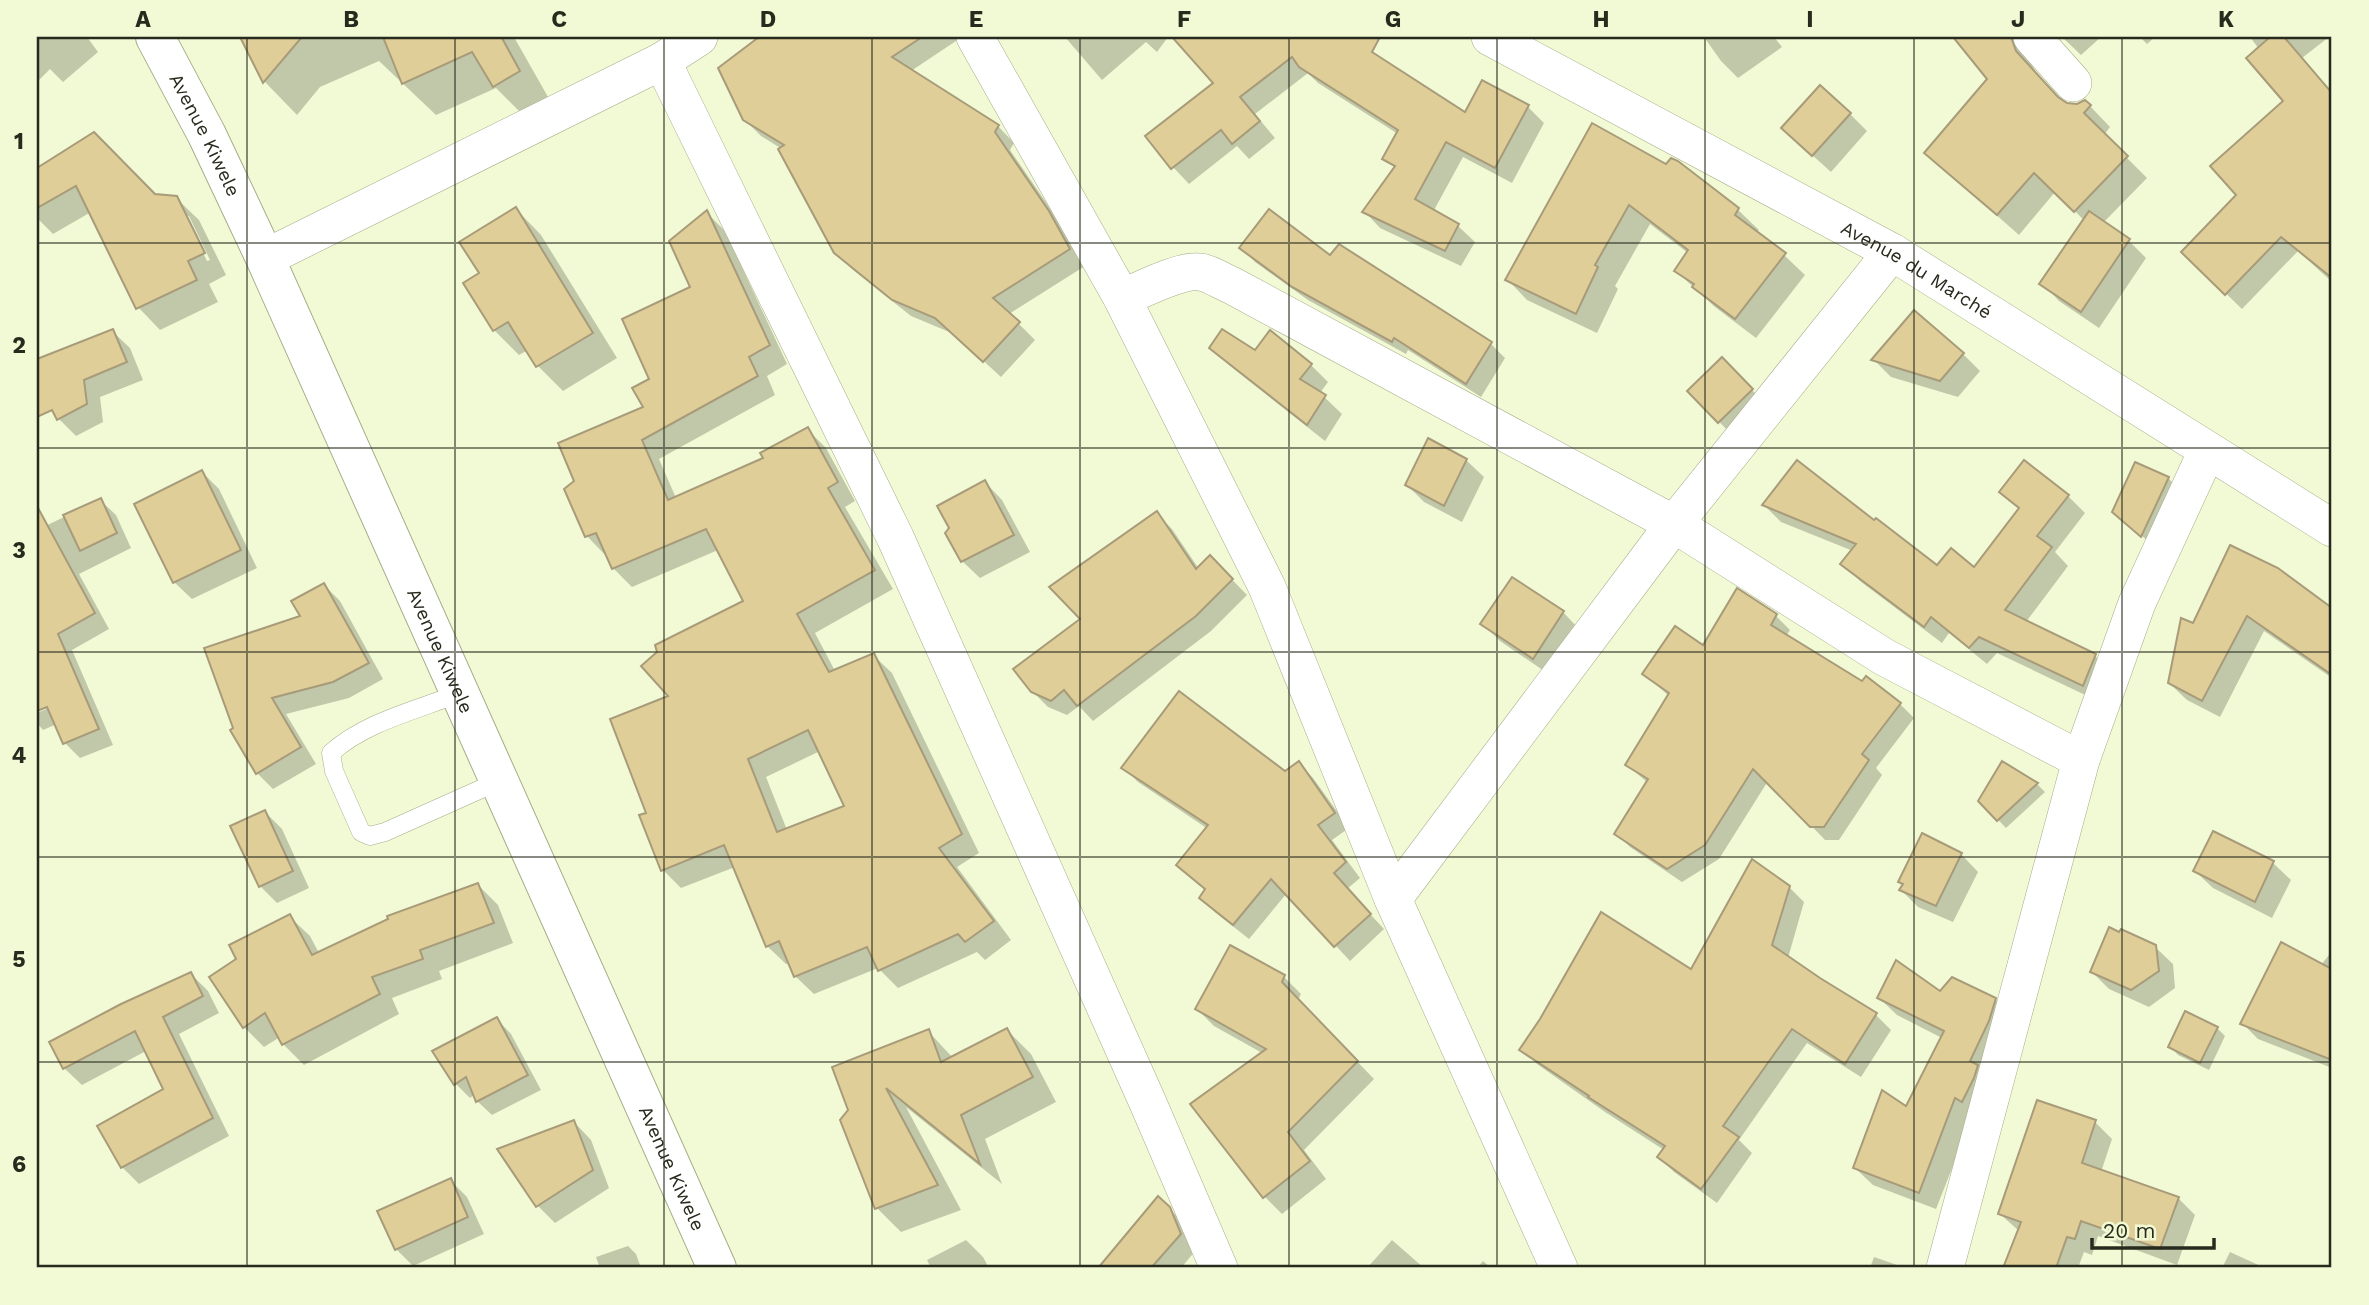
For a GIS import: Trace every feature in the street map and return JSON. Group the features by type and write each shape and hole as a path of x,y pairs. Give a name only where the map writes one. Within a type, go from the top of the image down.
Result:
{"street":[{"name":"Avenue Kiwele","path":"155,37 207,135 265,258 717,1268"},
{"path":"265,258 662,61 699,37"},
{"path":"975,37 1122,298 1267,587 1392,900 1559,1268"},
{"name":"Avenue du Marché","path":"1490,37 1892,252 2332,528"},
{"path":"2032,37 2073,83"},
{"path":"662,61 895,537 1219,1268"},
{"path":"1392,900 1674,524 1892,252"},
{"path":"1122,298 1183,274 1204,272 1674,524 1884,657 2081,760"},
{"path":"1945,1268 2081,760 2137,603 2207,451"}],"lane":[{"path":"460,693 380,723 345,740 331,753 334,771 361,832 370,836 384,832 499,781"}],"building":[{"path":"240,37 302,37 263,83"},
{"path":"383,37 505,37 502,38 520,71 493,87 472,52 402,84"},
{"path":"759,37 922,37 892,57 999,125 995,132 1049,211 1070,249 993,298 1020,322 983,362 935,318 892,300 834,253 778,149 784,145 743,120 718,68"},
{"path":"1172,37 1380,37 1372,52 1465,112 1482,80 1529,105 1495,168 1446,142 1415,199 1459,224 1445,251 1362,212 1395,166 1382,159 1398,130 1299,67 1292,57 1240,97 1260,121 1232,144 1221,130 1171,169 1145,136 1213,83"},
{"path":"1953,37 2011,37 2016,51 2058,97 2067,103 2077,104 2085,100 2091,105 2084,113 2128,156 2074,212 2034,173 1997,215 1924,153 1987,79"},
{"path":"2270,37 2284,37 2332,93 2332,278 2281,237 2225,295 2181,252 2236,195 2210,166 2283,101 2246,58"},
{"path":"1820,85 1851,113 1812,156 1781,128"},
{"path":"1592,123 1666,164 1671,158 1678,161 1739,208 1735,215 1786,253 1735,319 1692,287 1694,284 1674,271 1688,250 1629,205 1595,265 1598,267 1576,314 1505,280"},
{"path":"94,132 155,194 177,196 205,253 188,261 197,280 136,309 76,186 37,208 37,168"},
{"path":"516,207 593,333 536,367 508,322 493,331 463,283 479,273 459,242"},
{"path":"1269,209 1330,255 1339,244 1492,342 1466,384 1394,338 1392,342 1292,287 1239,248"},
{"path":"707,210 770,345 749,357 758,376 642,440 668,500 763,458 760,453 808,427 838,482 828,488 875,570 797,614 829,672 874,653 962,834 939,848 994,921 965,942 958,934 878,971 867,947 794,977 779,941 766,947 724,845 661,871 639,815 646,813 610,719 668,696 641,666 657,652 655,645 743,601 706,529 612,569 596,533 585,537 564,489 574,481 558,443 643,407 632,388 649,379 622,319 690,287 669,241","holes":["808,730 844,806 777,832 748,759"]},
{"path":"2089,211 2130,239 2081,312 2039,284"},
{"path":"1914,310 1964,353 1940,381 1871,360"},
{"path":"113,329 127,362 84,380 87,404 57,420 52,410 37,417 37,359"},
{"path":"1222,329 1255,350 1270,330 1312,364 1300,379 1326,395 1307,425 1209,348"},
{"path":"1722,357 1753,389 1718,423 1687,391"},
{"path":"1428,438 1467,459 1444,506 1405,485"},
{"path":"1797,460 1937,565 1951,548 1974,567 2019,508 1999,492 2024,460 2069,495 2037,536 2052,547 2005,610 2096,654 2083,686 1979,637 1969,648 1931,617 1924,627 1840,564 1856,544 1762,505"},
{"path":"2135,462 2169,477 2141,537 2112,512"},
{"path":"202,470 241,550 173,583 134,504"},
{"path":"985,480 1014,535 961,562 945,533 949,528 937,506"},
{"path":"101,498 117,533 80,551 63,515"},
{"path":"37,506 95,613 58,634 99,729 63,744 47,707 37,711"},
{"path":"1157,511 1196,569 1210,555 1233,579 1196,616 1077,706 1064,690 1051,701 1031,692 1013,669 1080,619 1049,587"},
{"path":"2230,545 2278,568 2332,608 2332,675 2247,616 2202,701 2168,683 2181,618 2193,623"},
{"path":"1512,577 1564,611 1533,659 1480,624"},
{"path":"324,583 369,663 333,682 272,698 301,747 256,774 230,730 233,728 204,648 300,616 291,601"},
{"path":"1737,588 1777,614 1771,625 1862,681 1866,676 1901,703 1862,754 1869,760 1824,827 1810,827 1753,769 1705,845 1667,869 1614,834 1648,779 1625,765 1669,693 1642,674 1675,626 1703,645"},
{"path":"1179,691 1285,771 1299,761 1335,813 1318,825 1346,862 1334,873 1371,914 1334,947 1271,879 1233,925 1199,898 1205,889 1176,865 1208,825 1121,768"},
{"path":"2002,761 2038,783 1997,821 1978,801"},
{"path":"265,810 293,871 259,887 230,826"},
{"path":"2213,831 2274,861 2255,902 2193,871"},
{"path":"1922,833 1962,853 1936,906 1899,890 1903,884 1898,882"},
{"path":"1752,859 1790,886 1772,945 1877,1013 1845,1064 1792,1029 1723,1126 1739,1137 1701,1189 1657,1157 1665,1146 1519,1050 1540,1019 1601,912 1691,969"},
{"path":"478,883 494,923 420,950 423,959 372,977 380,994 282,1045 265,1013 243,1028 209,977 236,959 229,945 290,914 312,955 388,919 387,916"},
{"path":"2109,927 2119,932 2121,929 2156,945 2159,971 2131,990 2090,972"},
{"path":"2281,942 2332,969 2332,1060 2240,1024"},
{"path":"1230,945 1285,975 1282,982 1358,1061 1288,1132 1310,1161 1263,1198 1190,1104 1266,1049 1195,1009"},
{"path":"1896,960 1940,991 1952,977 1996,998 1989,1021 1970,1061 1978,1065 1974,1078 1962,1102 1955,1098 1919,1193 1853,1168 1882,1090 1906,1106 1944,1031 1877,998"},
{"path":"191,972 203,996 163,1017 213,1118 121,1168 97,1126 163,1089 135,1031 63,1069 49,1042 121,1004"},
{"path":"2185,1011 2218,1027 2200,1063 2168,1047"},
{"path":"497,1017 528,1075 476,1102 466,1077 454,1085 432,1051"},
{"path":"1007,1028 1033,1077 961,1115 980,1164 886,1088 938,1185 875,1209 840,1120 848,1110 832,1067 929,1029 941,1062"},
{"path":"2037,1100 2096,1120 2082,1163 2179,1197 2160,1249 2081,1221 2075,1239 2067,1237 2056,1268 2003,1268 2021,1222 1998,1214"},
{"path":"574,1120 593,1170 536,1207 497,1149"},
{"path":"451,1178 468,1217 395,1250 377,1211"},
{"path":"1158,1196 1170,1207 1181,1234 1151,1268 1098,1268"}]}
